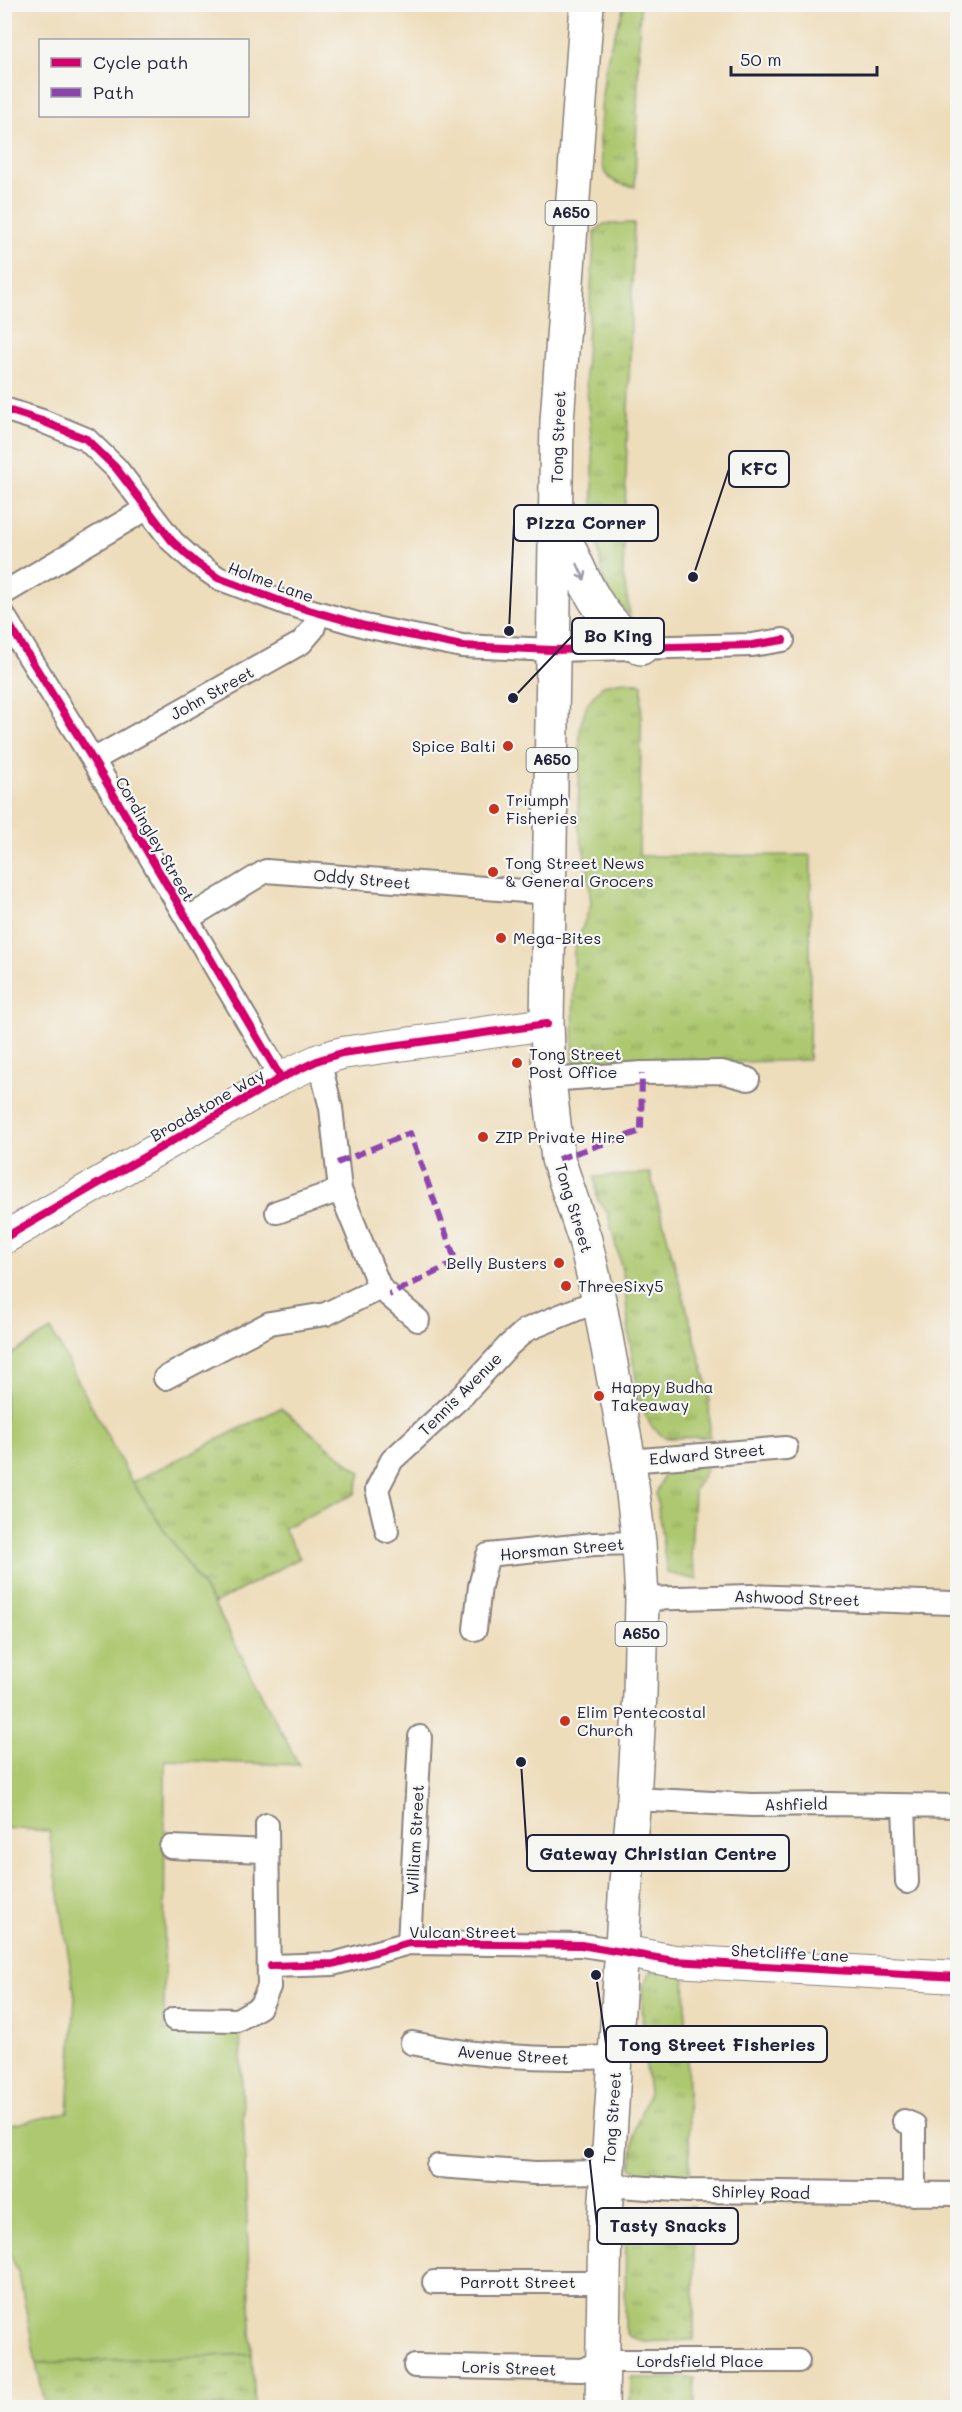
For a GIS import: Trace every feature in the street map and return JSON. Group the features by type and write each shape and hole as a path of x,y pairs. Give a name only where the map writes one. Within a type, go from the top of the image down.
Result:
{"highway":[{"name":"Tong Street","path":"587,4 557,421 547,1024 549,1080 558,1159 585,1240 599,1300 629,1461 639,1543 642,1599 634,1799 608,2178 603,2282 602,2408"},
{"path":"556,518 598,605 612,623 641,648"}],"street":[{"name":"Holme Lane","path":"4,409 86,439 116,468 172,541 195,562 218,578 318,614 462,646 553,650 752,645 783,640"},
{"path":"4,593 146,509"},
{"name":"John Street","path":"93,760 301,643 314,629 318,614"},
{"name":"Cordingley Street","path":"4,616 93,760 281,1078"},
{"name":"Oddy Street","path":"187,919 266,871 550,893"},
{"name":"Broadstone Way","path":"4,1239 281,1078 319,1059 376,1047 547,1024"},
{"path":"319,1059 331,1108 340,1190 380,1288 418,1320"},
{"path":"549,1080 642,1072 722,1072 748,1079"},
{"path":"277,1212 340,1190"},
{"path":"165,1378 270,1323 326,1314 380,1288"},
{"name":"Tennis Avenue","path":"387,1531 377,1489 392,1460 463,1395 526,1330 599,1300"},
{"name":"Edward Street","path":"629,1461 786,1448"},
{"name":"Horsman Street","path":"475,1629 480,1586 488,1556 511,1551 594,1544 639,1543"},
{"name":"Ashwood Street","path":"642,1599 751,1596 952,1603"},
{"name":"William Street","path":"409,1942 420,1737"},
{"name":"Ashfield","path":"634,1799 752,1805 957,1806"},
{"path":"904,1807 907,1882"},
{"path":"174,2019 237,2020 260,2007 269,1987 271,1966 267,1825"},
{"path":"171,1848 266,1851"},
{"name":"Vulcan Street","path":"271,1966 333,1964 409,1942 581,1945 622,1951"},
{"name":"Shetcliffe Lane","path":"622,1951 674,1961 957,1977"},
{"name":"Avenue Street","path":"412,2043 450,2051 576,2059 615,2057"},
{"path":"904,2121 914,2126 915,2194"},
{"name":"Shirley Road","path":"438,2166 608,2178 688,2191 957,2194"},
{"name":"Parrott Street","path":"434,2282 603,2282"},
{"name":"Lordsfield Place","path":"602,2361 798,2361"},
{"name":"Loris Street","path":"415,2366 582,2370 602,2361"}],"green space":[{"path":"624,5 640,5 635,187 612,180 606,174 602,164 601,150 601,113 605,76 610,49"},
{"path":"634,223 623,574 630,615 609,597 603,579 593,512 593,459 585,370 595,231 604,224"},
{"path":"624,681 642,684 639,856 811,855 809,1060 577,1067 573,1061 574,951 591,904 588,871 578,824 580,727 587,704 603,685"},
{"path":"650,1173 709,1391 710,1437 665,1438 651,1426 640,1403 630,1343 624,1278 608,1214 597,1198 595,1177"},
{"path":"51,1330 132,1482 214,1604 299,1765 165,1760 164,2030 240,2032 252,2354 36,2363 19,2274 5,2243 4,2158 11,2158 7,2126 68,2112 75,1997 49,1831 4,1828 5,1358"},
{"path":"281,1408 361,1473 355,1494 283,1528 300,1558 214,1604 132,1482"},
{"path":"710,1463 694,1490 691,1556 698,1580 667,1573 656,1494 664,1474"},
{"path":"651,1971 685,1973 690,2174 642,2175 631,2167 635,2128 649,2093 643,2040 642,1989"},
{"path":"694,2207 694,2340 644,2342 629,2336 625,2328 626,2215 656,2209"},
{"path":"252,2354 255,2407 46,2407 36,2363"},
{"path":"631,2378 694,2378 695,2407 630,2407"}],"marked path":[{"path":"558,1159 641,1131 642,1073"},
{"path":"337,1163 410,1133 456,1262 389,1295"}],"cycle path":[{"path":"4,409 86,439 116,468 172,541 195,562 218,578 288,604 365,626 462,646 553,650 752,645 783,640"},
{"path":"4,616 93,760 281,1078"},
{"path":"4,1238 281,1078 319,1060 342,1053 547,1024"},
{"path":"271,1966 333,1964 409,1943 581,1945 674,1961 958,1977"}],"place":[{"name":"KFC","path":"693,577"},
{"name":"Pizza Corner","path":"509,631"},
{"name":"Bo King","path":"513,698"},
{"name":"Spice Balti","path":"508,746"},
{"name":"Triumph Fisheries","path":"494,809"},
{"name":"Tong Street News & General Grocers","path":"493,872"},
{"name":"Mega-Bites","path":"501,938"},
{"name":"Tong Street Post Office","path":"517,1063"},
{"name":"ZIP Private Hire","path":"483,1137"},
{"name":"Belly Busters","path":"559,1263"},
{"name":"ThreeSixy5","path":"566,1286"},
{"name":"Happy Budha Takeaway","path":"599,1396"},
{"name":"Elim Pentecostal Church","path":"565,1721"},
{"name":"Gateway Christian Centre","path":"521,1762"},
{"name":"Tong Street Fisheries","path":"596,1975"},
{"name":"Tasty Snacks","path":"589,2153"}]}
